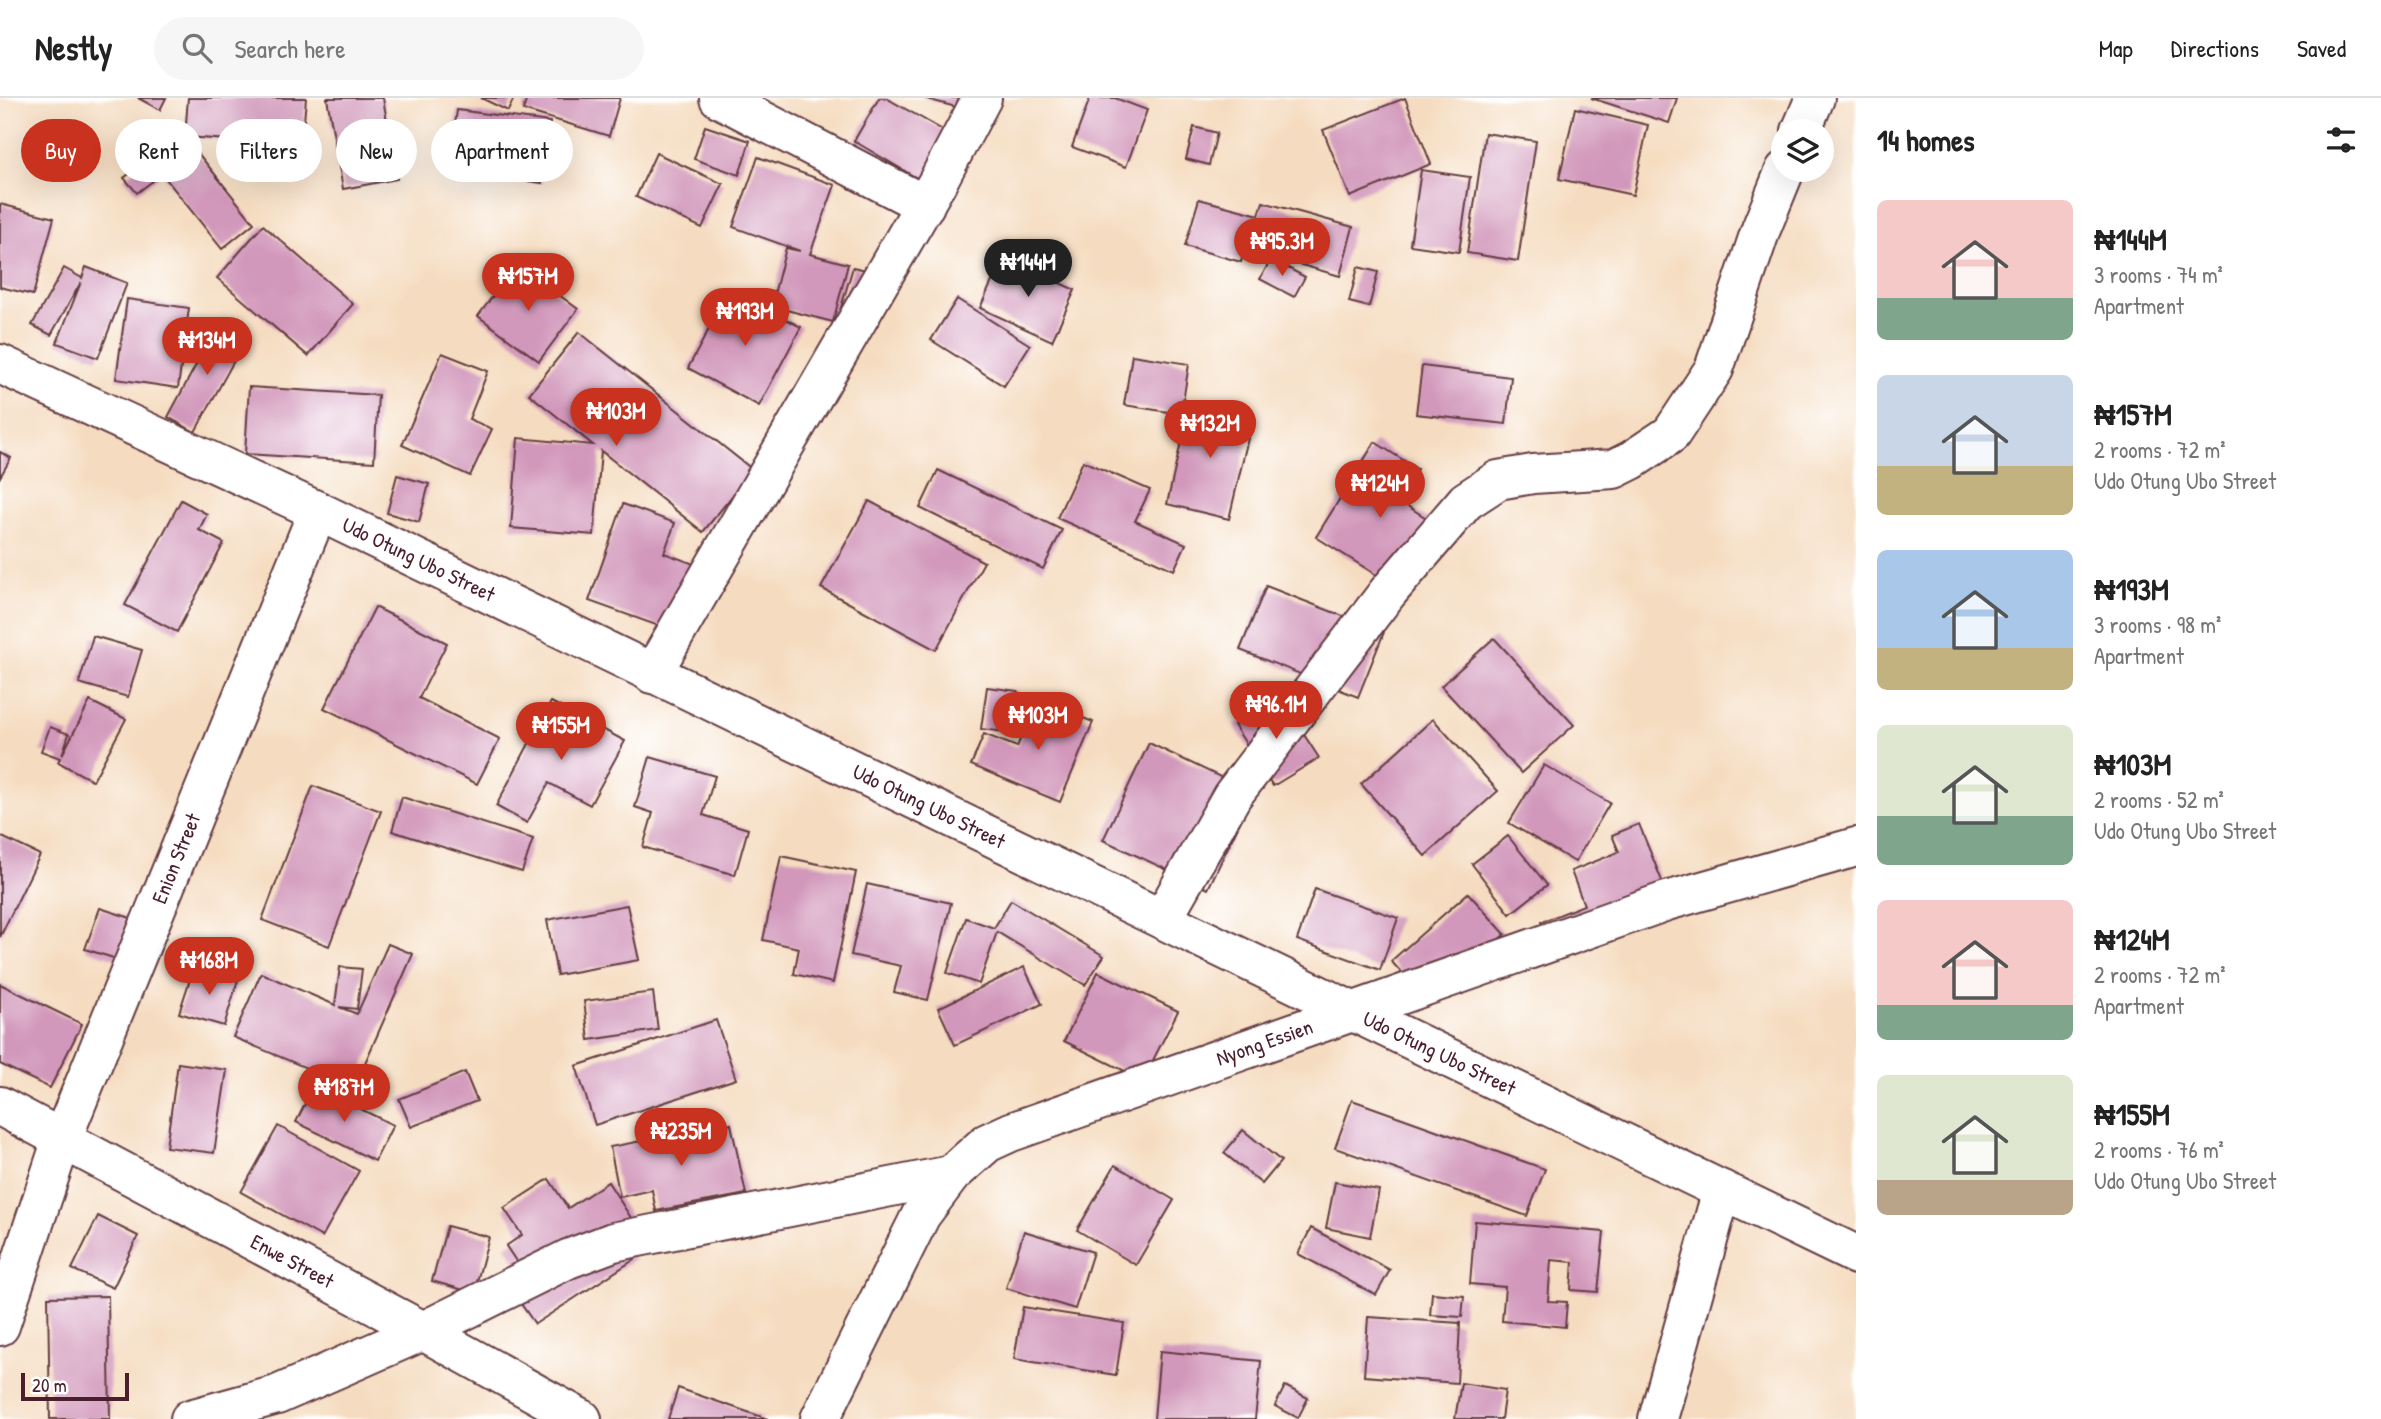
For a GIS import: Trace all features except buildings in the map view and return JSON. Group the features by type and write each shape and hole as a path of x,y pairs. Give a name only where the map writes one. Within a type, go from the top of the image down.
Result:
{"street":[{"path":"719,98 925,205"},
{"path":"652,674 925,205 982,98"},
{"path":"1806,119 1815,98"},
{"path":"1162,919 1232,796 1388,592 1466,501 1498,480 1533,474 1614,469 1671,434 1714,369 1761,229 1780,182"},
{"name":"Udo Otung Ubo Street","path":"0,364 318,511 1856,1255"},
{"name":"Enion Street","path":"0,1326 62,1139 318,511"},
{"name":"Nyong Essien","path":"820,1419 921,1215 951,1175 987,1143 1011,1132 1667,901 1856,847"},
{"name":"Enwe Street","path":"0,1106 424,1331 582,1419"},
{"path":"190,1419 277,1395 424,1331 568,1259 613,1242 951,1175"},
{"path":"1658,1419 1722,1190"}]}
